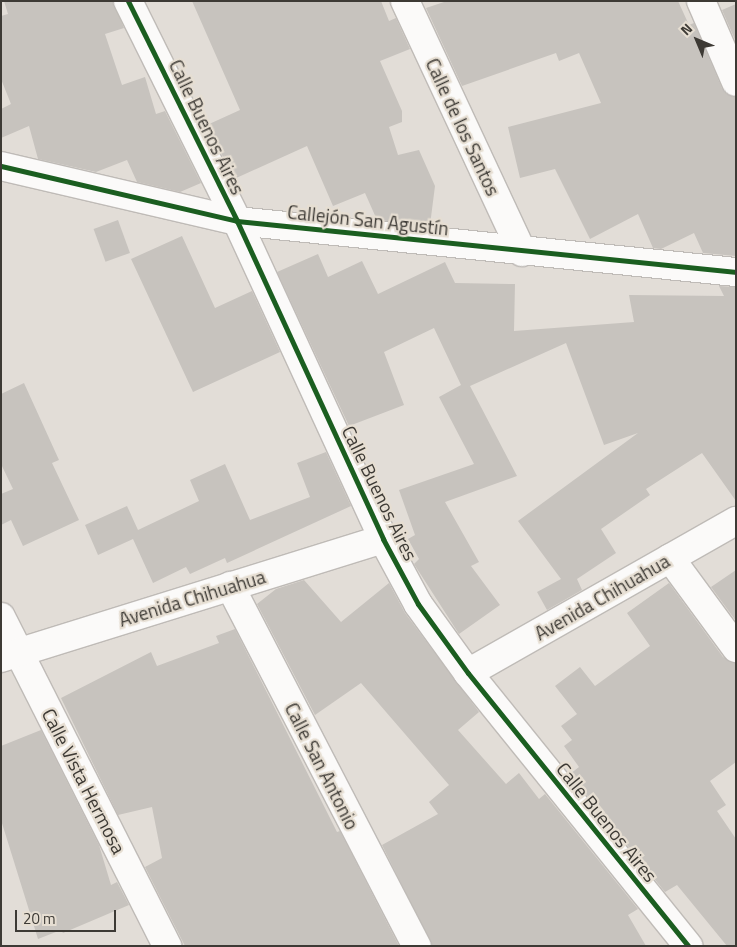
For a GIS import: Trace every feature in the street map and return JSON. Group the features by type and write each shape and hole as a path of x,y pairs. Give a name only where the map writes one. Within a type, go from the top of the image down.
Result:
{"street":[{"name":"Calle Buenos Aires","path":"128,1 237,220 383,539 418,604 468,673 688,946"},
{"name":"Calle de los Santos","path":"405,1 522,252"},
{"path":"701,1 736,82"},
{"name":"Callejón San Agustín","path":"1,166 237,220 522,252 736,272"},
{"name":"Avenida Chihuahua","path":"468,673 736,520"},
{"name":"Avenida Chihuahua","path":"10,655 383,539"},
{"path":"670,558 736,648"},
{"name":"Calle San Antonio","path":"230,586 417,946"},
{"name":"Calle Vista Hermosa","path":"1,617 10,655 167,946"}],"building":[{"path":"4,1 113,1 124,28 105,34 122,85 145,77 156,114 165,111 201,183 180,192 137,182 127,160 96,172 38,159 29,126 1,138 1,109 11,104 1,79 1,16 8,14"},
{"path":"192,1 381,1 389,21 396,18 410,49 380,61 402,111 402,122 389,127 398,155 419,150 435,186 430,225 377,220 365,193 333,206 307,146 234,179 207,125 240,110"},
{"path":"447,1 678,1 689,25 694,23 722,88 736,97 736,256 703,253 694,233 661,249 653,248 638,214 590,239 555,169 520,178 508,127 601,103 579,53 559,61 556,53 462,86 426,8"},
{"path":"736,4 736,42 722,10"},
{"path":"118,220 130,253 106,262 94,229"},
{"path":"182,236 215,308 252,291 280,352 193,392 131,259"},
{"path":"318,254 328,277 362,261 378,294 445,262 455,283 515,284 514,331 634,322 629,295 724,296 719,286 736,287 736,501 702,453 646,489 650,495 601,529 616,553 577,579 582,590 547,610 537,592 561,579 518,521 638,433 604,445 566,343 470,386 517,476 445,502 479,562 471,566 500,605 459,634 414,564 419,559 408,539 415,535 399,490 474,464 439,397 461,385 434,328 384,352 404,405 349,426 277,272"},
{"path":"24,383 59,460 52,463 79,520 23,546 11,520 1,525 1,494 13,489 1,464 1,394"},
{"path":"326,452 351,506 227,563 225,558 190,574 186,567 153,583 133,539 98,555 85,525 127,506 138,530 199,501 190,480 225,464 250,520 310,497 297,463"},
{"path":"736,570 736,621 711,587"},
{"path":"304,580 341,622 389,583 405,613 479,712 458,730 506,784 519,773 539,799 545,794 638,909 628,915 646,946 432,946 382,845 438,814 429,802 449,785 361,683 315,715 257,604 276,589"},
{"path":"669,583 723,657 736,663 736,762 710,781 726,805 717,811 736,839 736,946 727,946 677,885 665,892 570,774 579,767 564,746 572,740 561,726 577,714 555,686 580,667 595,686 650,646 627,613"},
{"path":"235,629 337,832 340,831 399,946 185,946 145,867 162,858 152,807 118,815 61,698 151,652 157,666 219,643 216,636"},
{"path":"41,730 99,845 111,885 117,882 129,905 63,933 61,930 38,939 1,820 1,746"}],"cycle path":[{"path":"128,1 237,221 383,539 418,604 468,673 688,946"},
{"path":"1,166 237,221 736,272"}]}
